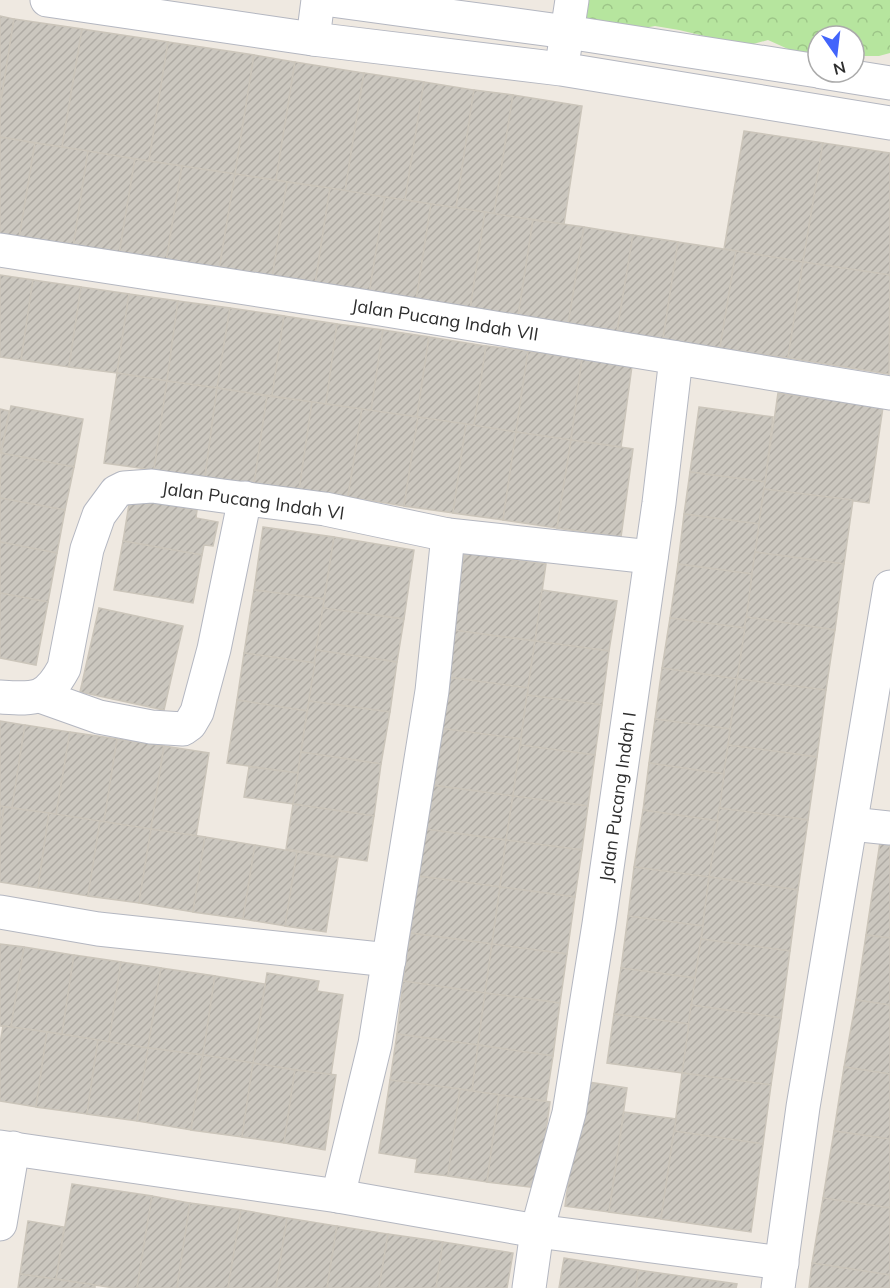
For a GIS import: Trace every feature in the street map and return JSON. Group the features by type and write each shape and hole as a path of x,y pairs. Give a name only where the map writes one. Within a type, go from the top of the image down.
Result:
{"street":[{"path":"47,0 313,39 561,69 890,123"},
{"path":"313,39 318,0"},
{"path":"331,0 527,13 567,32 806,70"},
{"path":"561,69 572,0"},
{"path":"519,64 527,13"},
{"path":"866,79 890,83"},
{"name":"Jalan Pucang Indah VII","path":"0,250 362,306 890,393"},
{"name":"Jalan Pucang Indah I","path":"529,1288 537,1231 569,1113 618,802 676,358"},
{"name":"Jalan Pucang Indah VI","path":"40,696 50,691 64,668 87,549 99,515 116,492 124,488 152,486 245,498 325,509 448,535 651,557"},
{"path":"0,697 24,699 40,696 99,717 151,727 183,729 190,724 197,712 214,649 245,498"},
{"path":"338,1196 375,1044 389,960 432,691 448,535"},
{"path":"0,1224 6,1147 338,1196 780,1276 803,1107 889,604"},
{"path":"851,824 890,828"},
{"path":"0,912 98,929 389,960"}],"green space":[{"path":"565,0 890,0 890,53 866,56 866,24 806,24 806,55 768,40 746,46 655,26 633,30 587,20"}],"building":[{"path":"0,16 14,19 0,107"},
{"path":"14,19 82,29 62,147 0,137 0,107"},
{"path":"82,29 168,42 149,161 62,147"},
{"path":"168,42 254,55 235,174 149,161"},
{"path":"254,55 295,62 276,180 235,174"},
{"path":"295,62 364,73 345,191 276,180"},
{"path":"364,73 424,82 405,200 345,191"},
{"path":"424,82 474,90 456,208 405,200"},
{"path":"474,90 513,95 494,214 456,208"},
{"path":"513,95 582,106 564,224 494,214"},
{"path":"744,131 823,143 803,262 724,249"},
{"path":"0,137 35,143 19,239 0,236"},
{"path":"35,143 88,151 73,248 19,239"},
{"path":"823,143 890,153 890,275 803,262"},
{"path":"88,151 135,159 119,255 73,248"},
{"path":"135,159 182,166 166,262 119,255"},
{"path":"182,166 235,174 219,270 166,262"},
{"path":"235,174 287,182 272,279 219,270"},
{"path":"287,182 330,188 315,285 272,279"},
{"path":"330,188 385,197 369,294 315,285"},
{"path":"385,197 431,204 416,301 369,294"},
{"path":"431,204 485,212 470,310 416,301"},
{"path":"485,212 533,220 518,317 470,310"},
{"path":"533,220 584,227 568,325 518,317"},
{"path":"584,227 633,235 617,332 568,325"},
{"path":"633,235 678,242 663,339 617,332"},
{"path":"678,242 736,251 720,348 663,339"},
{"path":"736,251 803,262 788,358 720,348"},
{"path":"803,262 890,275 889,374 788,358"},
{"path":"0,275 33,280 21,360 0,357"},
{"path":"33,280 81,287 69,367 21,360"},
{"path":"81,287 129,294 117,373 69,367"},
{"path":"129,294 178,301 167,381 117,373"},
{"path":"178,301 230,308 217,388 167,381"},
{"path":"230,308 284,316 272,396 217,388"},
{"path":"284,316 337,324 326,404 272,396"},
{"path":"337,324 383,330 371,411 326,404"},
{"path":"383,330 429,337 417,417 371,411"},
{"path":"429,337 486,346 474,426 417,417"},
{"path":"486,346 528,351 516,432 474,426"},
{"path":"528,351 582,359 571,440 516,432"},
{"path":"582,359 632,366 621,447 571,440"},
{"path":"117,373 167,381 154,470 104,463"},
{"path":"167,381 217,388 205,477 154,470"},
{"path":"217,388 267,396 254,484 205,477"},
{"path":"778,393 883,407 869,503 764,489"},
{"path":"267,396 312,402 299,491 254,484"},
{"path":"312,402 362,409 348,497 299,491"},
{"path":"11,406 83,419 74,467 1,453"},
{"path":"699,407 773,417 765,482 690,472"},
{"path":"0,409 9,411 1,453 0,453"},
{"path":"362,409 418,417 404,506 348,497"},
{"path":"418,417 466,424 453,513 404,506"},
{"path":"466,424 516,432 503,520 453,513"},
{"path":"516,432 571,440 557,528 503,520"},
{"path":"571,440 633,449 621,537 557,528"},
{"path":"1,453 74,467 65,510 0,498"},
{"path":"690,472 765,482 759,524 684,514"},
{"path":"764,489 853,500 844,564 755,552"},
{"path":"0,498 65,510 57,553 0,542"},
{"path":"130,498 197,510 196,518 218,522 213,546 204,545 202,555 123,541"},
{"path":"684,514 759,524 752,574 678,564"},
{"path":"263,527 334,537 324,599 254,590"},
{"path":"334,537 414,550 404,619 323,608"},
{"path":"123,541 202,555 193,603 114,590"},
{"path":"0,542 57,553 48,602 0,593"},
{"path":"755,552 844,564 835,630 746,617"},
{"path":"464,553 546,564 535,641 453,630"},
{"path":"678,564 752,574 745,628 670,618"},
{"path":"254,590 324,599 315,663 244,653"},
{"path":"542,590 617,601 609,651 535,641"},
{"path":"0,593 48,602 36,665 0,658"},
{"path":"99,608 183,626 164,710 80,692"},
{"path":"323,608 404,619 397,662 316,650"},
{"path":"746,617 835,630 826,690 737,679"},
{"path":"670,618 745,628 737,679 662,668"},
{"path":"453,630 535,641 528,688 447,677"},
{"path":"535,641 609,651 602,705 527,695"},
{"path":"316,650 397,662 390,712 309,701"},
{"path":"244,653 315,663 307,711 237,700"},
{"path":"662,668 737,679 730,729 655,719"},
{"path":"447,677 528,688 521,739 439,728"},
{"path":"737,679 826,690 817,757 728,745"},
{"path":"527,695 602,705 595,755 520,745"},
{"path":"237,700 307,711 298,773 227,763"},
{"path":"309,701 390,712 381,764 301,752"},
{"path":"655,719 730,729 724,774 649,763"},
{"path":"0,721 25,725 12,808 0,806"},
{"path":"25,725 70,732 56,815 12,808"},
{"path":"439,728 521,739 513,796 431,785"},
{"path":"70,732 117,739 104,822 56,815"},
{"path":"117,739 164,746 151,829 104,822"},
{"path":"520,745 595,755 588,806 513,796"},
{"path":"728,745 817,757 808,820 719,808"},
{"path":"164,746 209,753 196,837 151,829"},
{"path":"301,752 381,764 374,816 293,804"},
{"path":"649,763 724,774 718,821 643,810"},
{"path":"249,767 298,773 293,804 244,797"},
{"path":"431,785 513,796 506,840 425,829"},
{"path":"513,796 588,806 582,850 506,840"},
{"path":"293,804 374,816 367,861 286,849"},
{"path":"0,806 4,807 0,835"},
{"path":"4,807 49,813 38,888 0,882 0,835"},
{"path":"719,808 808,820 798,890 709,877"},
{"path":"643,810 718,821 709,877 634,867"},
{"path":"49,813 100,821 88,896 38,888"},
{"path":"100,821 151,829 139,903 88,896"},
{"path":"151,829 205,837 193,912 139,903"},
{"path":"425,829 506,840 500,887 418,876"},
{"path":"205,837 255,845 243,919 193,912"},
{"path":"506,840 582,850 575,897 500,887"},
{"path":"880,842 890,843 890,938 866,935"},
{"path":"255,845 297,852 285,926 243,919"},
{"path":"297,852 338,858 326,932 285,926"},
{"path":"634,867 709,877 703,926 628,916"},
{"path":"418,876 500,887 492,944 410,933"},
{"path":"709,877 798,890 790,951 701,939"},
{"path":"500,887 575,897 567,954 492,944"},
{"path":"628,916 703,926 695,978 621,968"},
{"path":"410,933 492,944 485,993 403,981"},
{"path":"866,935 890,938 890,1005 856,1000"},
{"path":"701,939 790,951 781,1018 691,1005"},
{"path":"0,944 24,947 11,1027 0,1026"},
{"path":"492,944 567,954 560,1003 485,993"},
{"path":"24,947 74,955 62,1034 11,1027"},
{"path":"74,955 121,962 109,1042 62,1034"},
{"path":"121,962 161,968 148,1048 109,1042"},
{"path":"161,968 215,976 203,1055 148,1048"},
{"path":"621,968 695,978 689,1024 614,1014"},
{"path":"267,973 319,981 317,991 343,995 331,1075 253,1063"},
{"path":"215,976 265,984 253,1063 203,1055"},
{"path":"403,981 485,993 478,1045 397,1034"},
{"path":"485,993 560,1003 553,1056 478,1045"},
{"path":"856,1000 890,1005 890,1074 844,1067"},
{"path":"691,1005 781,1018 771,1085 682,1073"},
{"path":"614,1014 689,1024 682,1073 607,1063"},
{"path":"3,1026 47,1032 36,1107 0,1101 0,1043"},
{"path":"47,1032 98,1040 87,1114 36,1107"},
{"path":"397,1034 478,1045 472,1091 390,1080"},
{"path":"98,1040 148,1048 137,1121 87,1114"},
{"path":"478,1045 553,1056 546,1101 472,1091"},
{"path":"148,1048 203,1055 191,1130 137,1121"},
{"path":"203,1055 253,1063 242,1137 191,1130"},
{"path":"253,1063 295,1070 284,1143 242,1137"},
{"path":"844,1067 890,1074 890,1139 834,1131"},
{"path":"295,1070 336,1075 325,1150 284,1143"},
{"path":"682,1073 771,1085 763,1144 674,1131"},
{"path":"390,1080 460,1089 448,1176 415,1172 417,1159 379,1153"},
{"path":"582,1081 627,1088 609,1212 565,1206"},
{"path":"460,1089 499,1095 487,1182 448,1176"},
{"path":"499,1095 550,1102 538,1188 487,1182"},
{"path":"624,1112 676,1119 661,1219 609,1212"},
{"path":"674,1131 763,1144 751,1232 661,1219"},
{"path":"834,1131 890,1139 890,1208 823,1198"},
{"path":"72,1184 152,1196 137,1288 114,1288 56,1279"},
{"path":"152,1196 190,1203 177,1288 137,1288"},
{"path":"823,1198 890,1208 890,1275 812,1263"},
{"path":"190,1203 241,1210 228,1288 177,1288"},
{"path":"241,1210 287,1218 276,1288 228,1288"},
{"path":"287,1218 337,1226 327,1288 276,1288"},
{"path":"28,1221 64,1227 56,1279 20,1274"},
{"path":"337,1226 388,1234 379,1288 327,1288"},
{"path":"388,1234 443,1242 436,1288 379,1288"},
{"path":"443,1242 513,1253 507,1288 436,1288"},
{"path":"564,1258 638,1270 636,1288 559,1288"},
{"path":"812,1263 890,1275 890,1288 809,1288"},
{"path":"638,1270 737,1284 736,1288 636,1288"},
{"path":"20,1274 95,1285 95,1288 18,1288"}]}
